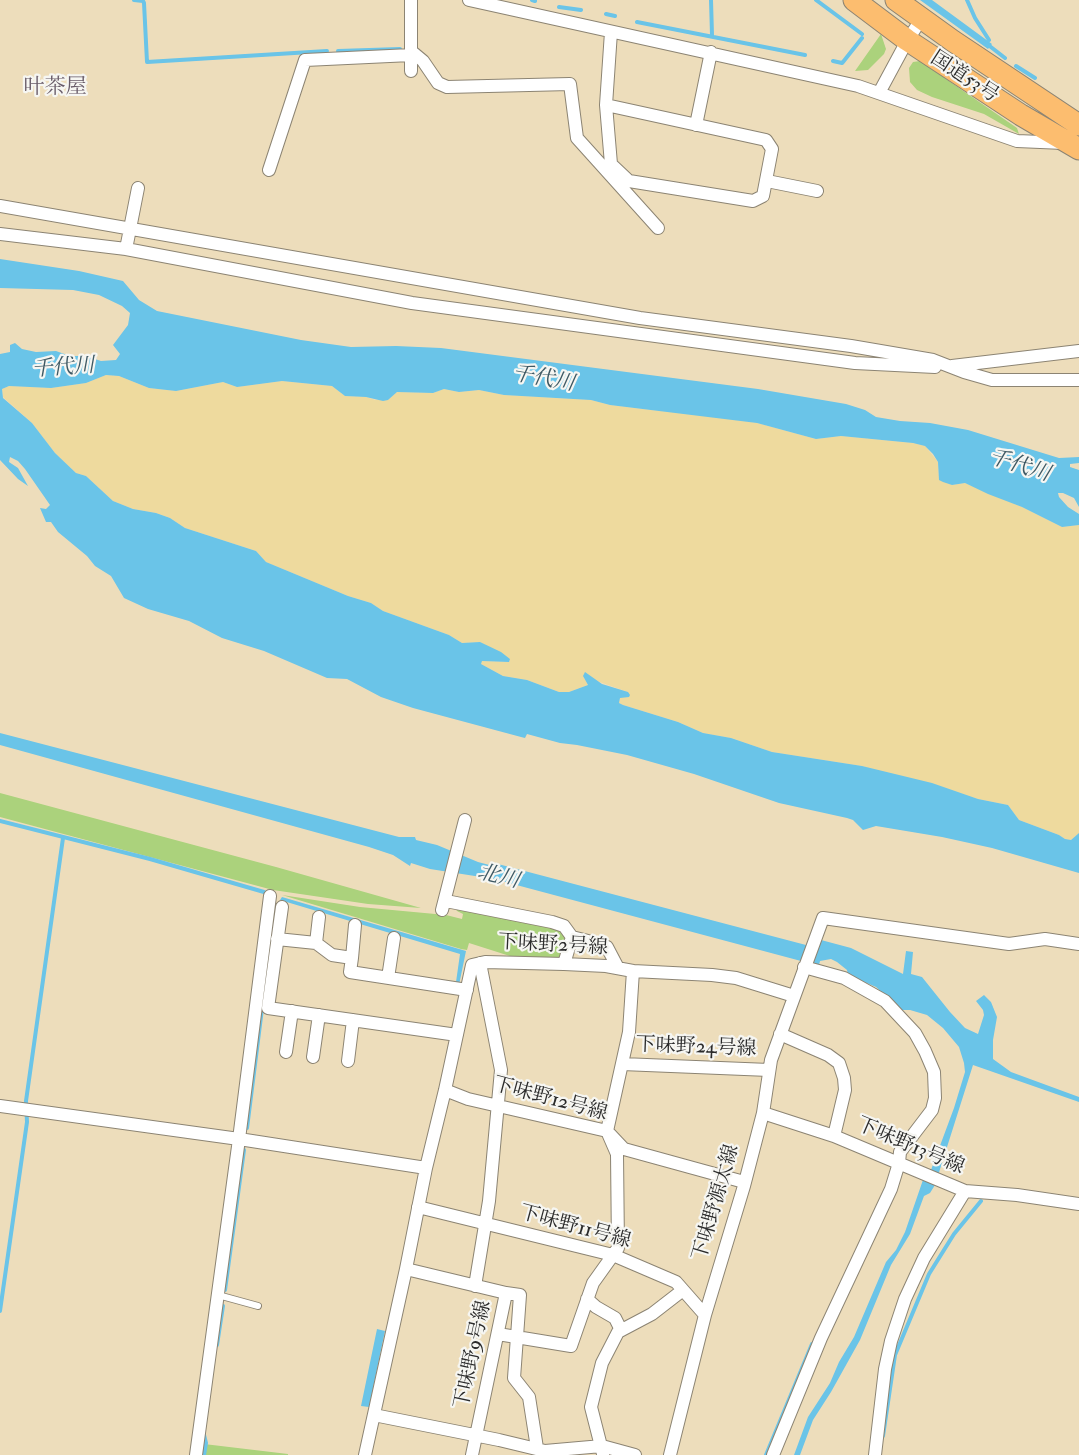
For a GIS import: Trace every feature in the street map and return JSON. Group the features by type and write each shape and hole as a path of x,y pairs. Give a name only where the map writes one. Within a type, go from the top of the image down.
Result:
{"highway":[{"name":"国道53号","path":"854,0 907,40 1021,115 1076,136"},
{"name":"国道53号","path":"896,0 1076,136"}],"street":[{"path":"411,0 411,71"},
{"path":"469,0 858,86 1017,141 1076,136"},
{"path":"879,93 907,40 922,18"},
{"path":"606,105 766,140 772,149 763,196 753,201 629,181 611,164 606,105 611,32"},
{"path":"696,125 711,52"},
{"path":"269,170 305,60 411,53 423,61 442,86 570,84 577,138 658,228"},
{"path":"767,181 817,191"},
{"path":"126,249 138,188"},
{"path":"0,207 640,318 851,346 933,360 992,380 1079,380"},
{"path":"0,234 126,249 412,303 855,363 950,366 1079,351"},
{"path":"465,820 444,906 552,922 564,926 572,937 564,964"},
{"path":"196,1455 270,896"},
{"path":"282,907 268,1008 457,1035"},
{"path":"316,943 319,917"},
{"name":"下味野源太線","path":"670,1455 705,1315 763,1113 769,1070 823,918 1009,944 1045,939 1079,944"},
{"path":"355,925 350,972 467,990"},
{"path":"572,937 604,945 618,968"},
{"path":"388,978 394,938"},
{"path":"277,939 316,943 332,955 352,958"},
{"path":"475,1286 489,1201 501,1070 480,963"},
{"name":"下味野2号線","path":"365,1455 472,965 480,963 564,964 633,971 629,1032 607,1131"},
{"path":"773,1455 821,1338 891,1189 900,1152 932,1110 935,1098 934,1072 926,1051 915,1032 885,1001 844,978 805,965"},
{"path":"633,971 736,978 794,996"},
{"path":"286,1052 292,1011"},
{"path":"313,1057 319,1015"},
{"path":"348,1061 353,1020"},
{"path":"780,1034 822,1052 839,1063 845,1090 834,1136"},
{"name":"下味野24号線","path":"622,1064 769,1070"},
{"name":"下味野12号線","path":"446,1090 468,1099 607,1131 624,1149 744,1182"},
{"path":"0,1106 239,1138 426,1168"},
{"name":"下味野13号線","path":"763,1113 834,1136 965,1191 1017,1195 1079,1204"},
{"path":"498,1334 571,1346 593,1283 618,1248 617,1154 607,1131"},
{"path":"875,1455 885,1369 891,1341 905,1299 924,1258 965,1191"},
{"name":"下味野11号線","path":"418,1207 613,1255 676,1282 705,1315"},
{"name":"下味野9号線","path":"406,1269 506,1293 472,1455"},
{"path":"603,1451 591,1407 602,1363 618,1332 652,1314 683,1290"},
{"path":"506,1293 520,1295 514,1378 529,1397 542,1451"},
{"path":"587,1299 615,1318 621,1330"},
{"path":"374,1415 477,1435 542,1451 603,1451 635,1455"}],"lane":[{"path":"217,1295 258,1306"}],"green space":[{"path":"881,34 886,49 884,54 868,70 855,71"},
{"path":"920,61 1017,128 1019,134 984,114 917,90 910,82 909,68 913,62"},
{"path":"0,793 421,908 368,904 273,890 0,817"},
{"path":"282,895 360,907 446,915 462,919 463,914 455,908 545,923 567,932 564,957 513,957 469,943 467,950 461,949"},
{"path":"204,1444 288,1454 288,1455 202,1455"}],"sand":[{"path":"106,375 119,376 149,388 176,391 223,382 237,387 282,381 332,386 345,396 375,400 388,400 397,392 433,393 444,389 459,392 479,390 504,395 591,400 610,405 714,416 757,423 816,439 841,436 925,446 938,462 939,479 952,485 965,483 1062,527 1079,525 1079,833 1071,840 1065,839 1019,820 1008,805 978,799 862,766 772,752 731,738 703,733 678,722 623,705 619,703 620,698 628,692 583,676 588,685 569,692 559,692 527,680 503,676 481,664 482,661 509,662 510,659 480,642 462,643 449,635 383,611 371,603 348,596 266,562 256,551 185,528 170,518 156,513 133,509 113,501 86,476 76,473 55,453 32,423 3,397 2,389 9,386 51,388 86,383"}],"water":[{"path":"920,0 932,0 992,44 988,49"},
{"name":"千代川","path":"0,259 79,271 123,281 139,300 157,311 301,340 351,347 441,348 758,389 846,404 865,410 876,417 968,430 1059,458 1079,457 1079,463 1070,464 1070,467 1079,470 1079,507 1074,498 1058,493 1068,507 1079,514 1079,525 1062,527 965,483 952,485 939,480 938,462 925,446 841,436 816,439 757,423 610,405 591,400 504,395 479,390 459,392 444,389 433,393 397,392 388,400 383,401 345,396 332,386 282,381 237,387 223,382 176,391 149,388 119,376 106,375 86,383 51,388 9,386 2,389 3,398 32,423 55,453 76,473 86,476 113,501 133,509 156,513 170,518 185,528 256,551 266,562 348,596 371,603 383,611 449,635 462,643 480,642 510,659 509,662 482,661 481,664 503,676 527,680 559,692 569,692 588,685 583,676 585,672 602,684 628,692 629,697 620,698 619,703 678,722 703,733 731,738 772,752 862,766 932,783 978,799 1008,805 1019,820 1065,839 1071,840 1079,833 1079,873 992,848 942,837 876,826 863,830 853,820 847,818 779,803 694,774 627,755 560,743 527,734 525,738 413,708 381,697 347,679 327,678 264,651 222,638 189,621 148,609 124,598 111,576 95,566 87,556 58,532 51,522 46,522 40,508 46,509 50,505 18,461 10,457 9,462 18,468 28,486 0,460 0,354 10,352 10,345 15,343 22,349 36,352 56,351 70,356 86,356 101,361 116,360 120,354 113,345 128,325 130,313 122,306 99,295 73,290 0,288"},
{"name":"北川","path":"0,733 399,837 415,837 416,840 437,845 478,862 497,867 498,864 806,945 821,940 851,948 903,974 906,951 913,952 911,974 922,977 965,1028 978,1034 984,1015 976,1001 984,995 991,1002 997,1017 993,1040 993,1059 1011,1072 1079,1097 1079,1102 973,1065 935,1185 930,1193 924,1196 910,1234 891,1265 860,1340 813,1420 800,1455 794,1455 808,1417 830,1383 854,1337 886,1262 896,1250 905,1232 924,1177 931,1170 954,1108 965,1072 964,1063 959,1047 943,1028 927,1015 901,1010 876,987 848,975 847,970 831,959 820,961 819,965 494,879 430,869 411,863 410,866 393,855 369,847 0,745"},
{"path":"282,897 466,951 459,985 456,982 460,954 280,900"},
{"path":"377,1329 385,1331 369,1407 361,1406"}],"waterway":[{"path":"134,0 144,3 147,62 327,51"},
{"path":"711,0 712,35"},
{"path":"816,0 862,34"},
{"path":"967,0 989,40"},
{"path":"559,7 581,10"},
{"path":"606,14 615,16"},
{"path":"637,22 805,55"},
{"path":"843,62 862,38"},
{"path":"987,44 1005,58"},
{"path":"338,51 400,49"},
{"path":"833,61 842,63"},
{"path":"1016,66 1035,78"},
{"path":"0,821 150,859 264,892"},
{"path":"0,1311 27,1122 26,1101 63,838"},
{"path":"247,1128 275,905"},
{"path":"225,1290 244,1150"},
{"path":"883,1436 895,1355 929,1274 954,1234 981,1201"},
{"path":"217,1345 223,1306"},
{"path":"766,1455 812,1344"},
{"path":"204,1435 206,1443 204,1455"}],"district":[{"name":"叶茶屋","path":"55,88"}]}
